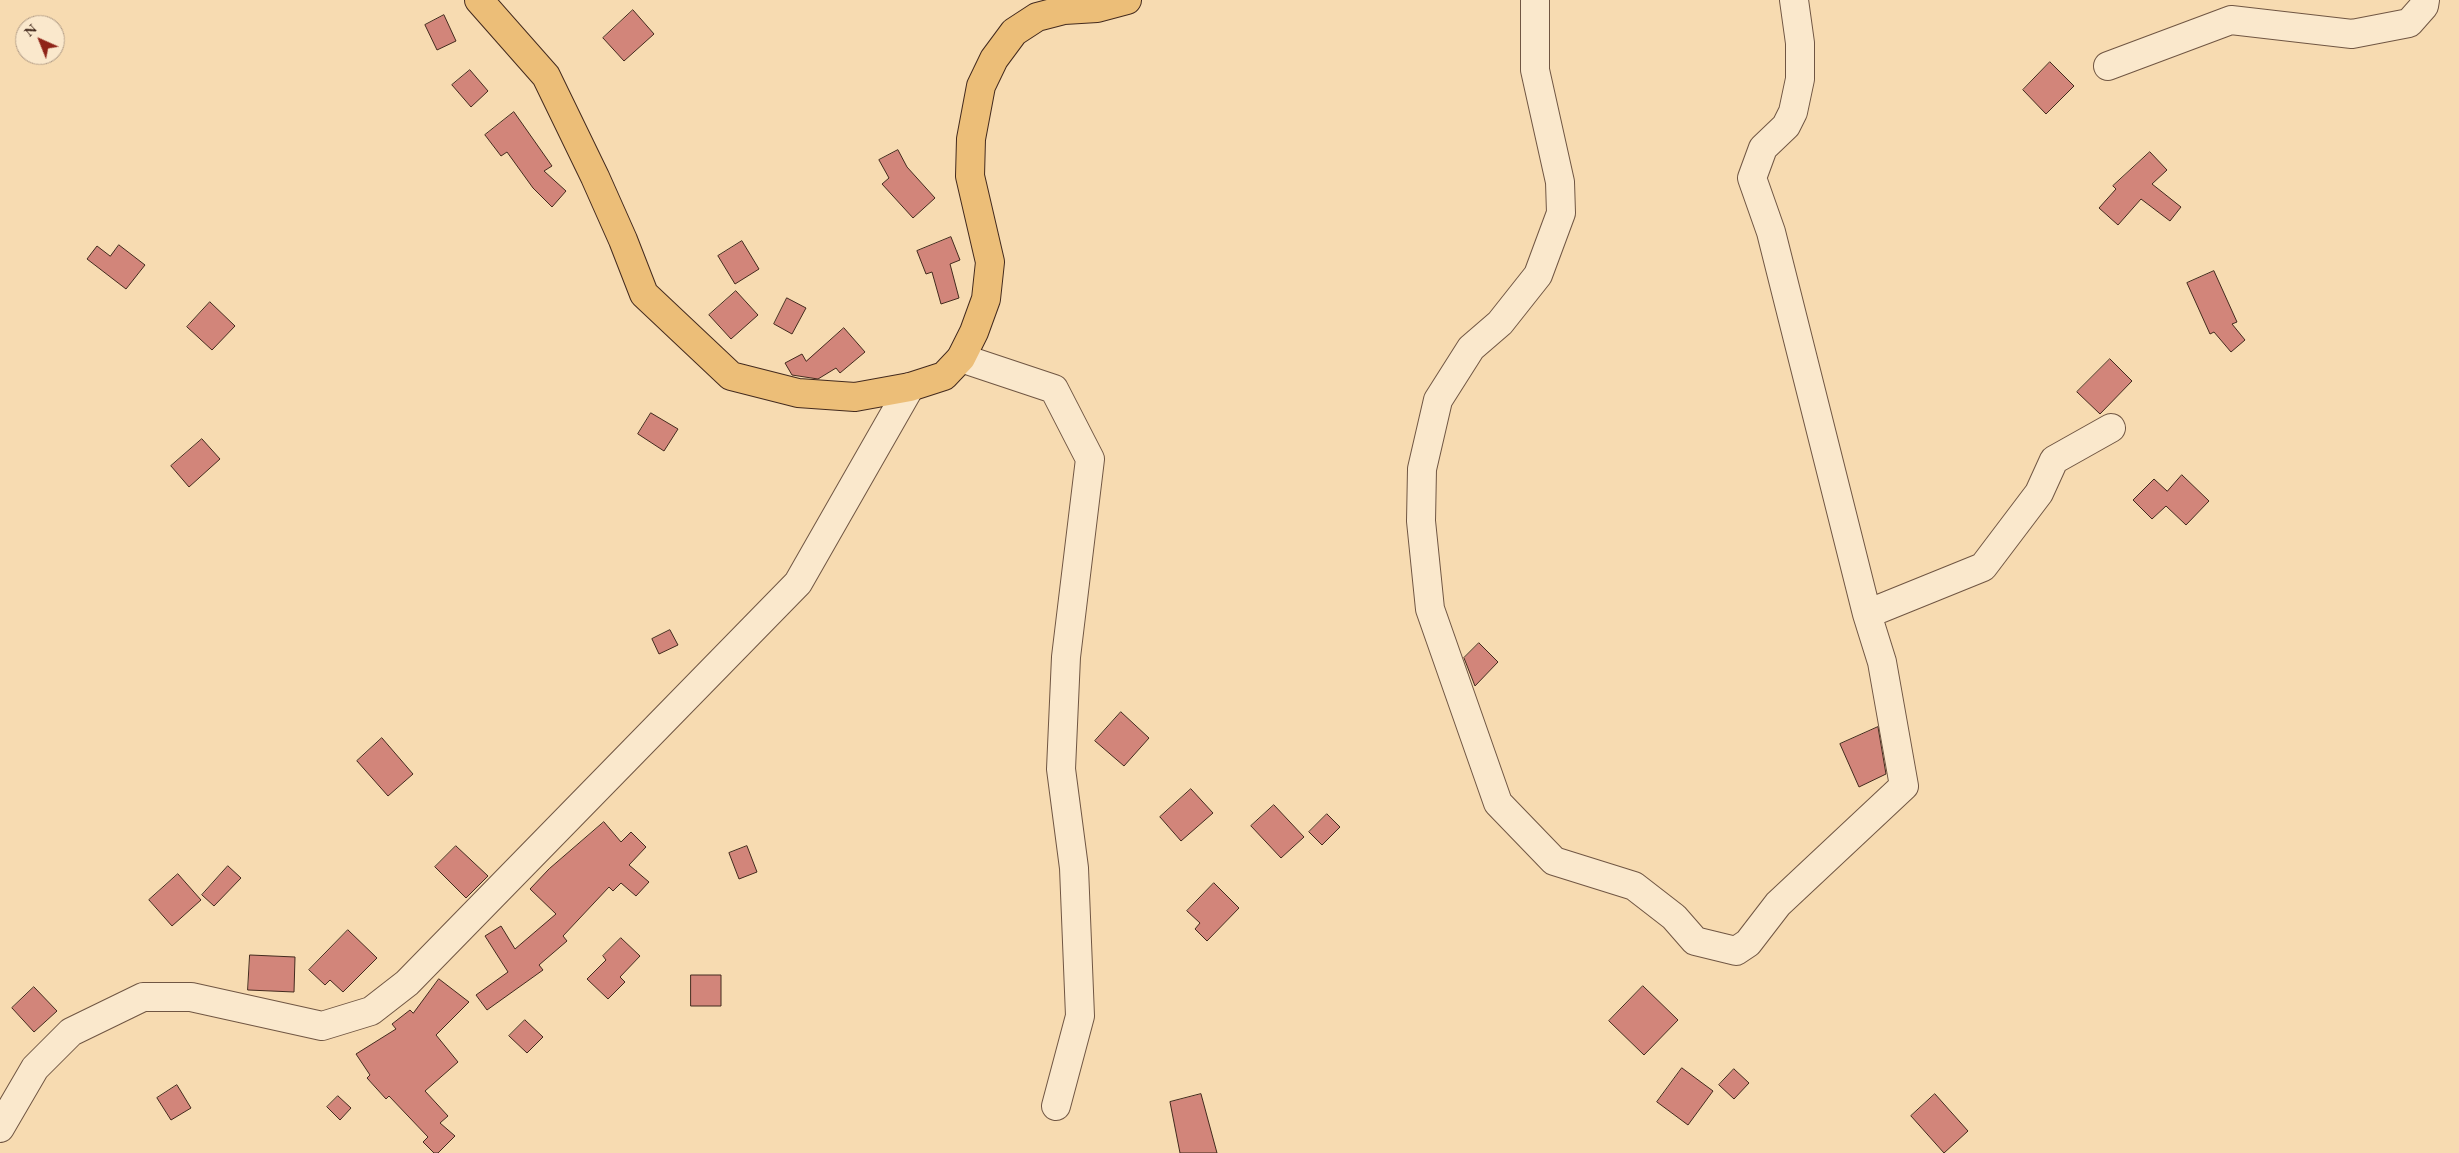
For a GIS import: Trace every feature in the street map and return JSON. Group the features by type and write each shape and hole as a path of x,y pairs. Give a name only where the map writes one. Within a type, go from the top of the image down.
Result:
{"main road":[{"path":"488,2 546,76 595,177 644,294 676,327 731,376 798,393 855,397 910,387 944,376 961,358 974,332 986,299 990,262 970,176 971,139 981,86 994,58 1014,32 1037,17 1064,10 1096,8 1127,0"}],"street":[{"path":"1535,0 1536,70 1560,182 1561,213 1538,275 1500,323 1472,348 1438,400 1422,469 1421,521 1430,609 1498,803 1554,861 1634,886 1674,918 1695,941 1736,951 1748,943 1778,904 1904,786 1882,662 1867,614 1771,232 1752,178 1762,148 1786,126 1793,112 1800,79 1800,43 1794,0"},
{"path":"2108,66 2231,20 2352,34 2409,23 2424,6 2425,0"},
{"path":"961,358 1054,389 1090,459 1066,657 1061,769 1074,868 1080,1016 1056,1106"},
{"path":"0,1128 34,1068 71,1032 143,998 191,997 322,1026 371,1011 407,983 798,583 910,387"},
{"path":"1867,614 1983,567 2039,493 2054,460 2111,428"}],"building":[{"path":"633,10 654,34 624,61 603,38"},
{"path":"444,15 456,41 437,50 425,25"},
{"path":"2050,62 2074,86 2046,114 2023,90"},
{"path":"470,70 488,91 471,107 452,85"},
{"path":"514,112 552,166 544,171 566,191 552,207 533,188 507,152 501,156 485,135"},
{"path":"898,150 907,167 935,198 913,218 882,184 889,178 879,160"},
{"path":"2150,152 2167,170 2152,184 2181,207 2170,221 2141,199 2118,225 2099,208 2116,189 2113,186"},
{"path":"951,237 960,260 950,264 959,298 941,304 932,272 926,274 917,251"},
{"path":"742,241 759,269 735,284 718,256"},
{"path":"119,245 145,265 126,289 87,259 97,246 110,256"},
{"path":"2214,271 2237,322 2232,324 2245,340 2231,352 2214,332 2210,334 2187,283"},
{"path":"736,291 758,315 731,339 709,315"},
{"path":"787,298 806,308 792,334 774,324"},
{"path":"210,302 235,326 212,350 187,327"},
{"path":"844,328 865,352 840,373 836,368 818,379 792,375 785,363 802,354 806,361"},
{"path":"2110,359 2132,381 2100,414 2077,392"},
{"path":"651,413 678,429 664,451 638,434"},
{"path":"202,439 220,459 189,487 171,466"},
{"path":"2182,475 2209,501 2186,525 2166,506 2152,519 2133,500 2154,479 2167,491"},
{"path":"670,630 678,645 659,654 652,639"},
{"path":"1479,643 1498,662 1475,686 1464,658"},
{"path":"1121,712 1149,738 1124,766 1095,741"},
{"path":"1878,727 1886,774 1859,787 1840,744"},
{"path":"382,738 413,774 388,796 357,761"},
{"path":"1191,789 1213,813 1181,841 1160,817"},
{"path":"1274,805 1304,837 1281,858 1251,826"},
{"path":"1327,814 1340,827 1322,845 1309,832"},
{"path":"604,822 621,842 631,832 646,847 629,865 649,882 636,896 621,883 613,891 609,887 563,936 567,941 539,965 543,970 487,1010 476,995 508,972 485,936 501,926 515,949 556,914 530,889 549,869"},
{"path":"456,846 488,876 466,898 435,867"},
{"path":"747,846 757,872 739,879 729,853"},
{"path":"228,866 241,878 214,906 202,895"},
{"path":"178,874 201,900 172,926 149,900"},
{"path":"1214,883 1239,908 1207,941 1195,929 1200,923 1187,911"},
{"path":"348,930 377,958 343,992 330,980 325,985 309,970"},
{"path":"621,938 640,956 620,977 625,982 608,999 587,979 606,960 603,956"},
{"path":"250,955 295,957 294,992 248,990"},
{"path":"691,975 721,975 721,1006 691,1006"},
{"path":"439,979 469,1002 436,1035 458,1062 425,1091 448,1116 440,1123 455,1136 438,1153 434,1153 423,1142 428,1137 389,1096 386,1099 367,1078 370,1075 356,1054 396,1029 392,1024 410,1010 413,1013"},
{"path":"1643,986 1678,1020 1644,1055 1609,1021"},
{"path":"34,987 57,1011 34,1032 12,1008"},
{"path":"525,1020 543,1037 527,1053 509,1036"},
{"path":"1682,1068 1713,1091 1688,1125 1657,1102"},
{"path":"1734,1069 1749,1083 1734,1099 1719,1085"},
{"path":"177,1085 191,1108 171,1120 157,1098"},
{"path":"1201,1094 1217,1153 1180,1153 1170,1102"},
{"path":"1935,1094 1968,1131 1944,1153 1911,1116"},
{"path":"338,1096 351,1108 340,1120 327,1107"}]}
